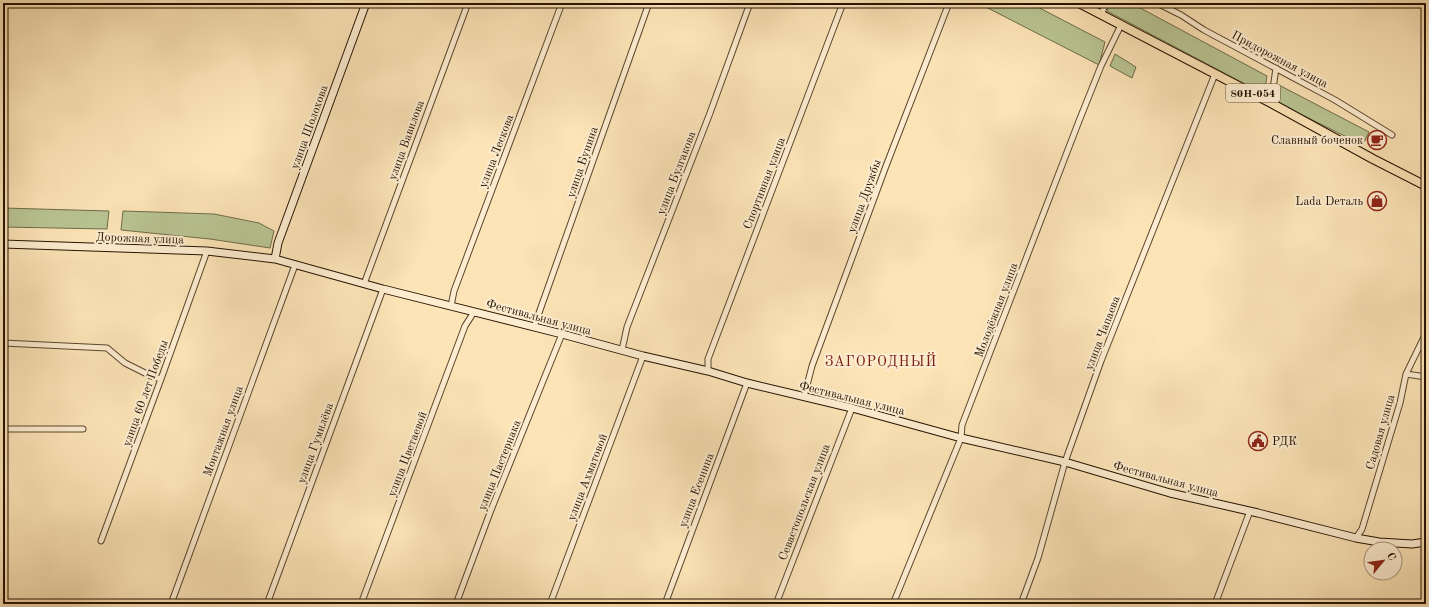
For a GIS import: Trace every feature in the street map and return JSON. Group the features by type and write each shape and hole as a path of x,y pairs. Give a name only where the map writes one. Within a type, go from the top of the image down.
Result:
{"main road":[{"name":"80Н-054","path":"1079,3 1271,103 1372,159 1426,186"}],"street":[{"name":"улица Шолохова","path":"275,259 278,243 366,3"},
{"name":"улица Вавилова","path":"364,284 468,3"},
{"name":"улица Лескова","path":"451,306 454,291 562,3"},
{"name":"улица Бунина","path":"534,327 649,3"},
{"name":"улица Булгакова","path":"622,350 627,328 710,113 750,3"},
{"name":"Спортивная улица","path":"708,371 708,359 843,3"},
{"name":"улица Дружбы","path":"804,398 818,351 886,166 949,3"},
{"path":"1101,15 1106,3"},
{"name":"Придорожная улица","path":"1157,3 1181,15 1204,30 1335,100 1392,135"},
{"name":"Молодёжная улица","path":"893,604 961,438 962,425 1079,121 1101,66 1121,25"},
{"path":"1271,103 1276,68"},
{"name":"улица Чапаева","path":"1021,604 1040,551 1065,462 1101,361 1215,74"},
{"name":"Дорожная улица","path":"3,244 207,251 275,259"},
{"name":"улица 60 лет Победы","path":"101,541 162,379 207,251"},
{"name":"Фестивальная улица","path":"275,259 383,289 708,371 747,384 852,408 961,438 1065,462 1170,492 1356,538 1379,542 1412,544 1426,542"},
{"name":"Монтажная улица","path":"171,604 294,265"},
{"name":"улица Гумилёва","path":"267,604 383,289"},
{"name":"улица Цветаевой","path":"361,604 465,326 474,312"},
{"name":"Садовая улица","path":"1356,538 1362,529 1400,403 1406,374 1426,333"},
{"name":"улица Пастернака","path":"456,604 491,510 562,334"},
{"path":"3,343 107,348 125,363 151,376 162,379"},
{"name":"улица Ахматовой","path":"550,604 644,356"},
{"path":"1406,374 1426,377"},
{"name":"улица Есенина","path":"664,604 747,384"},
{"name":"Севастопольская улица","path":"776,604 852,408"},
{"path":"3,429 83,429"},
{"path":"1215,604 1250,511"}],"green space":[{"path":"978,3 1030,3 1105,42 1099,65"},
{"path":"1110,3 1131,3 1267,76 1264,94 1107,11"},
{"path":"1115,54 1136,67 1132,78 1110,66"},
{"path":"1279,85 1369,132 1363,145 1274,101"},
{"path":"3,208 109,211 107,229 3,227"},
{"path":"123,211 214,214 259,223 274,231 270,248 210,239 121,230"}],"place":[{"name":"Славный боченок","path":"1377,140"},
{"name":"Lada Dеталь","path":"1377,201"},
{"name":"РДК","path":"1258,441"}],"district":[{"name":"ЗАГОРОДНЫЙ","path":"881,361"}]}
